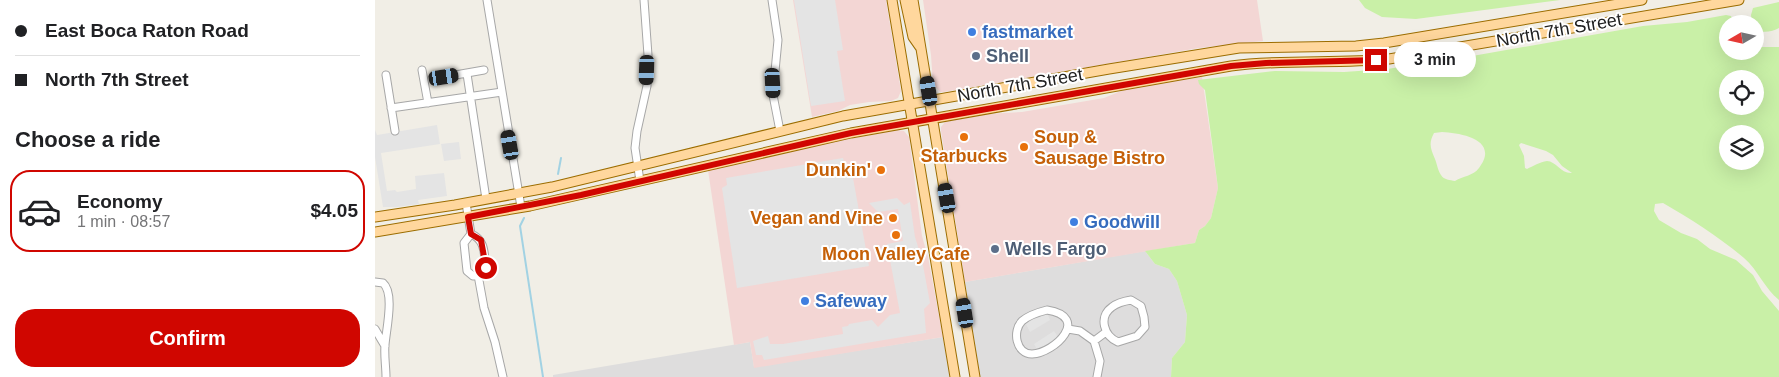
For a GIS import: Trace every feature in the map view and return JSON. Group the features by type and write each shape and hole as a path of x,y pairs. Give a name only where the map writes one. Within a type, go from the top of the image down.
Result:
{"main road":[{"path":"892,0 955,377"},
{"path":"905,0 913,37 922,52"},
{"path":"913,0 975,377"},
{"name":"North 7th Street","path":"375,217 466,203 568,183 843,116 930,100 1239,48 1372,45 1642,0"},
{"name":"North 7th Street","path":"375,232 521,207 851,133 1231,66 1389,58 1739,0"}],"street":[{"path":"487,0 521,207"},
{"path":"640,181 635,155 637,131 647,86 648,55 644,0"},
{"path":"772,0 778,40 773,95 780,131"},
{"path":"422,70 428,102"},
{"path":"444,77 484,70"},
{"path":"467,74 486,199"},
{"path":"386,75 395,131"},
{"path":"391,108 502,92"},
{"path":"466,203 471,234 463,249 467,271 473,276 478,276 486,268 481,240 471,234"},
{"path":"478,276 484,308 495,342 503,377"},
{"path":"375,282 383,283 389,291 385,346 386,377"},
{"path":"1131,300 1141,306 1145,327 1137,336 1118,342 1110,338 1106,332 1104,328 1105,317 1111,307 1123,301 1131,300"},
{"path":"1047,310 1059,312 1066,318 1068,329 1064,337 1035,354 1023,352 1017,344 1017,333 1021,322 1039,312 1047,310"},
{"path":"375,329 385,346"},
{"path":"1068,329 1080,331 1094,341 1100,362 1097,377"},
{"path":"1094,341 1106,332"}],"shaded area":[{"path":"793,0 886,0 901,91 898,98 891,101 850,105 838,111 812,117"},
{"path":"794,0 835,0 843,50 837,51 845,101 811,106"},
{"path":"923,0 1257,0 1263,41 1199,48 940,92 933,84"},
{"path":"1202,77 1218,188 1211,218 1199,230 1195,243 965,282 941,131 941,127 945,122 986,114 1022,112 1104,98 1126,89"},
{"path":"437,125 440,144 381,153 387,191 395,190 397,192 416,189 415,176 444,173 447,196 418,200 419,204 383,207 375,157 375,130 377,135"},
{"path":"897,130 904,131 909,137 922,236 928,257 943,337 754,368 750,342 734,345 708,170"},
{"path":"459,142 461,159 444,161 441,144"},
{"path":"843,158 846,170 851,167 869,266 737,288 722,188 727,185 726,178"},
{"path":"897,198 904,205 910,202 915,237 922,260 930,303 924,309 926,333 764,360 762,355 756,355 753,341 768,336 770,344 783,344 843,334 842,327 849,324 872,320 878,327 890,315 900,313 887,244 903,241 898,209 878,212 869,203"},
{"path":"1145,251 1155,264 1169,269 1177,281 1187,315 1185,342 1172,358 1171,377 980,377 965,282"},
{"path":"1046,311 1050,320 1030,332 1024,320"},
{"path":"1054,331 1060,340 1039,353 1034,344"},
{"path":"943,337 950,377 553,377 553,375 750,342 754,367"}],"green space":[{"path":"1359,0 1560,0 1416,19 1382,17 1365,8"},
{"path":"1779,2 1779,28 1764,32 1764,15 1751,15 1753,8"},
{"path":"1719,16 1719,60 1764,60 1764,47 1779,47 1779,300 1744,258 1715,236 1663,203 1655,204 1654,211 1659,220 1681,233 1697,239 1710,249 1736,260 1753,275 1762,291 1779,311 1779,377 1171,377 1172,358 1185,342 1187,315 1177,281 1169,269 1155,264 1145,251 1195,243 1199,230 1211,218 1218,188 1205,90 1198,80 1275,71 1344,72 1387,69 1643,26 1687,22","holes":["1442,132 1468,136 1482,145 1485,151 1484,158 1477,171 1455,181 1447,180 1441,175 1431,149 1431,140 1434,133","1521,143 1553,155 1562,166 1572,173 1565,172 1547,161 1527,169 1525,168 1524,156 1519,145"]}],"waterway":[{"path":"558,174 561,158"},
{"path":"524,218 520,226 543,377"}],"place":[{"name":"fastmarket","path":"972,32"},
{"name":"Shell","path":"976,56"},
{"name":"Starbucks","path":"964,137"},
{"name":"Soup & Sausage Bistro","path":"1024,147"},
{"name":"Dunkin'","path":"881,170"},
{"name":"Vegan and Vine","path":"893,218"},
{"name":"Goodwill","path":"1074,222"},
{"name":"Moon Valley Cafe","path":"896,235"},
{"name":"Wells Fargo","path":"995,249"},
{"name":"Safeway","path":"805,301"}],"route":[{"path":"486,268 483,244 479,238 471,234 468,217 581,195 851,133 1231,66 1289,62 1376,60"}]}
